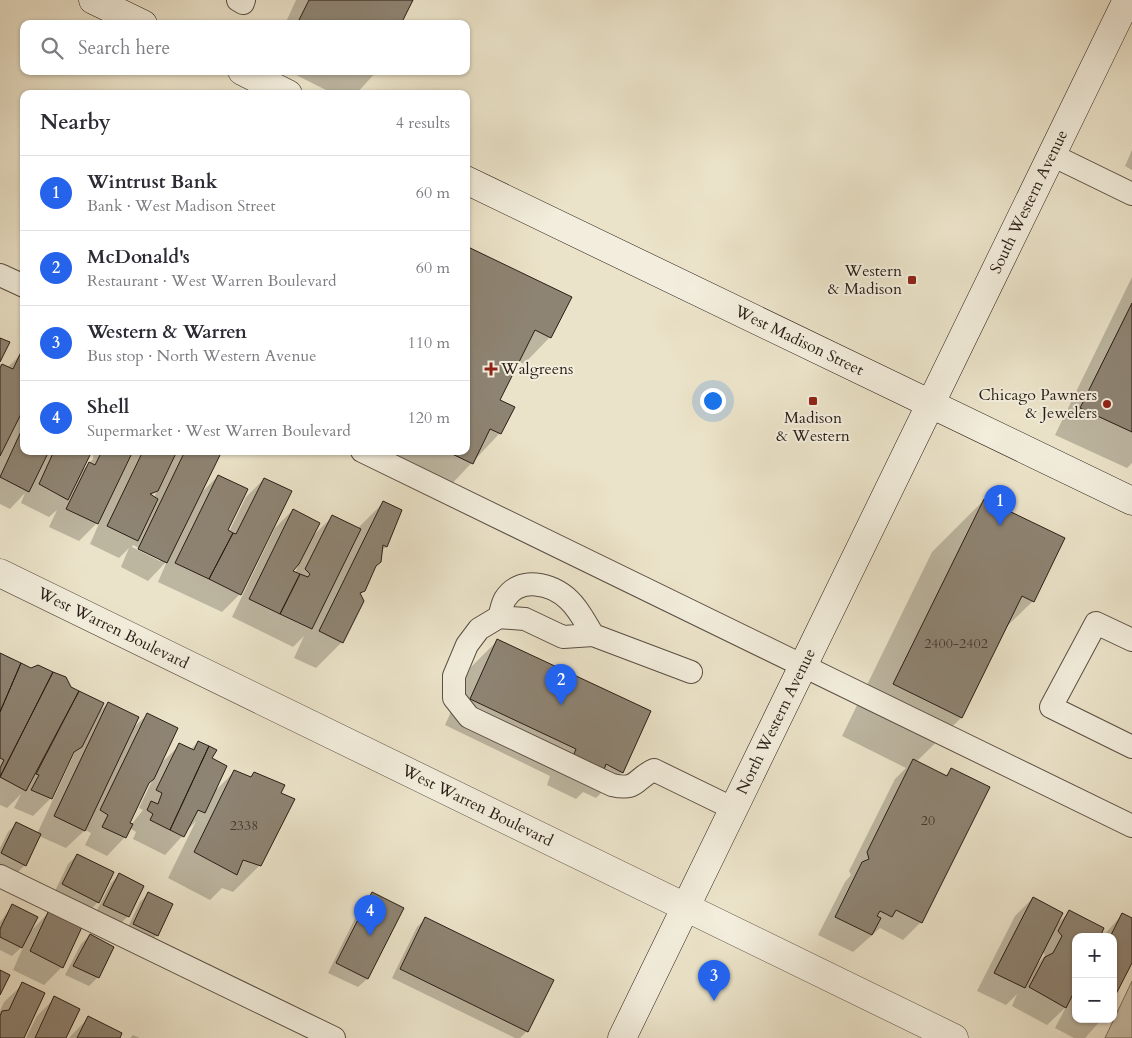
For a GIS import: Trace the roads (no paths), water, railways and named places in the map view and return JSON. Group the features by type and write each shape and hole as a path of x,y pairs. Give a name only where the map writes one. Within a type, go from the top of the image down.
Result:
{"main road":[{"path":"93,0 135,20"},
{"name":"South Western Avenue","path":"931,404 1127,0"},
{"path":"250,75 280,90"},
{"name":"West Madison Street","path":"470,182 1132,501"},
{"name":"North Western Avenue","path":"622,1038 931,404"},
{"name":"West Warren Boulevard","path":"0,573 954,1038"}],"lane":[{"path":"238,0 243,3 244,0"},
{"path":"1052,155 1132,194"},
{"path":"0,275 20,284"},
{"path":"370,455 1132,826"},
{"path":"499,617 504,599 518,586 531,584 550,588 569,600 593,636"},
{"path":"691,672 593,636 563,636 525,619 499,617 479,629 468,645 454,676 454,698 469,716 612,786 626,788 638,783 646,774 654,770 734,809"},
{"path":"1132,640 1096,623 1051,707 1132,747"},
{"path":"0,876 334,1038"}],"place":[{"name":"Western & Madison","path":"912,280"},
{"name":"Walgreens","path":"491,369"},
{"name":"Madison & Western","path":"813,401"},
{"name":"Chicago Pawners & Jewelers","path":"1107,404"},
{"name":"Wintrust Bank","path":"1000,526"},
{"name":"McDonald's","path":"561,705"},
{"name":"Shell","path":"370,936"},
{"name":"Western & Warren","path":"714,1001"}]}
